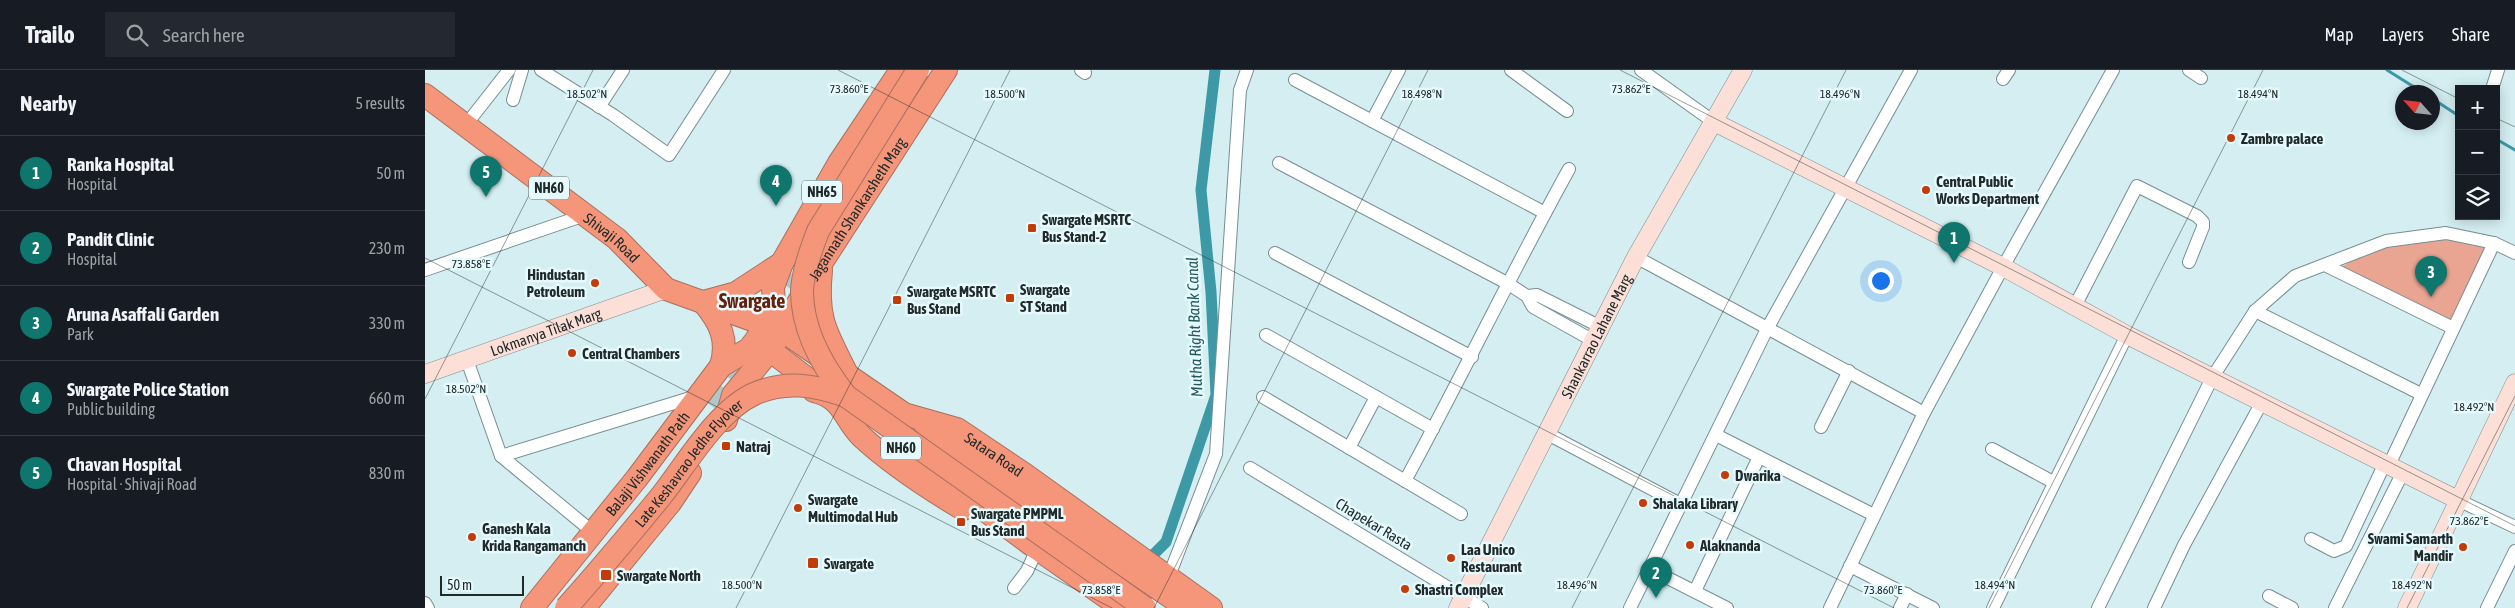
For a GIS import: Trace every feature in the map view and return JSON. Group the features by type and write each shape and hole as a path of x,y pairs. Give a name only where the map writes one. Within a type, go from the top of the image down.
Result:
{"highway":[{"name":"NH65","path":"769,336 774,309 773,288 788,269 839,163 901,70"},
{"name":"Late Keshavrao Jedhe Flyover","path":"918,70 818,231 802,291 810,332 827,370 842,390 1145,608"},
{"path":"721,366 725,354 721,327 717,318 703,302 736,293 788,269 934,70"},
{"name":"Jagannath Shankarsheth Marg","path":"769,336 822,262 947,70"},
{"name":"Shivaji Road","path":"425,95 617,239 666,289 703,302 769,336"},
{"path":"584,608 670,503 727,420 740,405 762,394 785,388 842,390 818,300 822,262"},
{"path":"727,420 733,395 769,336"},
{"name":"Satara Road","path":"769,336 842,390 1035,547 1122,608"},
{"name":"Balaji Vishwanath Path","path":"532,608 706,400 721,366 769,336"},
{"name":"Late Keshavrao Jedhe Flyover","path":"566,608 718,424 737,405 753,395 784,386 799,384 842,390"},
{"name":"Satara Road","path":"842,390 920,420 957,429 1128,547 1211,608"},
{"path":"548,608 706,400"},
{"path":"920,420 953,448 1187,608"}],"street":[{"path":"513,100 522,70"},
{"path":"541,70 669,155 724,70"},
{"path":"599,107 623,70"},
{"path":"1167,575 1216,454 1240,90 1247,70"},
{"path":"1372,121 1399,70"},
{"path":"1641,70 1714,122 2003,267 2127,335 2212,378 2515,527"},
{"name":"Shankarrao Lahane Marg","path":"1461,603 1636,257 1743,70"},
{"path":"1630,608 1767,329 1911,70"},
{"path":"1830,608 1924,413 2113,70"},
{"path":"2189,70 2201,78"},
{"path":"2493,85 2498,70"},
{"path":"1514,71 1567,111"},
{"path":"465,126 505,72"},
{"path":"1295,80 1545,213"},
{"path":"1279,163 1507,283 1527,296 1533,307 1596,333"},
{"path":"1405,481 1472,358 1507,283 1569,169"},
{"path":"2075,306 2137,186 2197,216 2203,222 2203,227 2189,262"},
{"path":"425,269 585,215"},
{"path":"2098,608 2212,378 2255,311 2295,276 2386,241 2446,233 2494,243 2515,253"},
{"path":"2335,608 2421,394 2494,243"},
{"path":"1275,253 1472,358"},
{"path":"1636,257 1924,413"},
{"path":"2325,265 2453,328"},
{"name":"Lokmanya Tilak Marg","path":"425,374 666,289"},
{"path":"2255,311 2421,394"},
{"path":"1266,335 1433,429"},
{"path":"1993,608 2053,482 2127,335"},
{"path":"467,360 501,456 593,533"},
{"path":"1821,427 1849,371"},
{"path":"2407,608 2515,383"},
{"path":"1349,448 1377,397"},
{"path":"1263,398 1461,514"},
{"path":"501,456 706,400"},
{"path":"2154,608 2184,545 2262,402"},
{"path":"1546,433 1682,505"},
{"path":"1716,435 1874,515"},
{"path":"1992,450 2053,482"},
{"path":"1695,591 1759,457"},
{"path":"2311,539 2334,551 2346,546 2392,467"},
{"name":"Chapekar Rasta","path":"1250,468 1461,603 1482,608"},
{"path":"1015,588 1027,571 1035,547 1049,525"},
{"path":"2487,608 2515,551"},
{"path":"1851,566 1933,608"},
{"path":"1650,569 1724,607"},
{"path":"1900,608 1907,594"},
{"path":"2269,596 2292,608"},
{"path":"425,604 429,608"}],"shaded area":[{"path":"2443,237 2489,245 2455,324 2336,270 2386,241"}],"waterway":[{"name":"Mutha Right Bank Canal","path":"1144,564 1166,542 1216,395 1211,292 1201,190 1215,70"},
{"path":"2387,70 2411,85"},
{"path":"2440,104 2455,113"},
{"path":"2500,141 2515,150"}],"tunnel":[{"path":"769,314 794,275"},
{"path":"710,405 747,348"}],"place":[{"name":"Zambre palace","path":"2231,138"},
{"name":"Central Public Works Department","path":"1926,190"},
{"name":"Chavan Hospital","path":"486,197"},
{"name":"Swargate Police Station","path":"776,206"},
{"name":"Swargate MSRTC Bus Stand-2","path":"1032,228"},
{"name":"Ranka Hospital","path":"1954,263"},
{"name":"Hindustan Petroleum","path":"595,283"},
{"name":"Aruna Asaffali Garden","path":"2431,297"},
{"name":"Swargate ST Stand","path":"1010,298"},
{"name":"Swargate MSRTC Bus Stand","path":"897,300"},
{"name":"Central Chambers","path":"572,353"},
{"name":"Natraj","path":"726,446"},
{"name":"Dwarika","path":"1725,475"},
{"name":"Shalaka Library","path":"1643,503"},
{"name":"Swargate Multimodal Hub","path":"798,508"},
{"name":"Swargate PMPML Bus Stand","path":"961,522"},
{"name":"Ganesh Kala Krida Rangamanch","path":"472,537"},
{"name":"Alaknanda","path":"1690,545"},
{"name":"Swami Samarth Mandir","path":"2463,547"},
{"name":"Laa Unico Restaurant","path":"1451,558"},
{"name":"Swargate","path":"813,563"},
{"name":"Swargate North","path":"606,575"},
{"name":"Shastri Complex","path":"1405,589"},
{"name":"Pandit Clinic","path":"1656,598"}],"district":[{"name":"Swargate","path":"752,300"}]}
